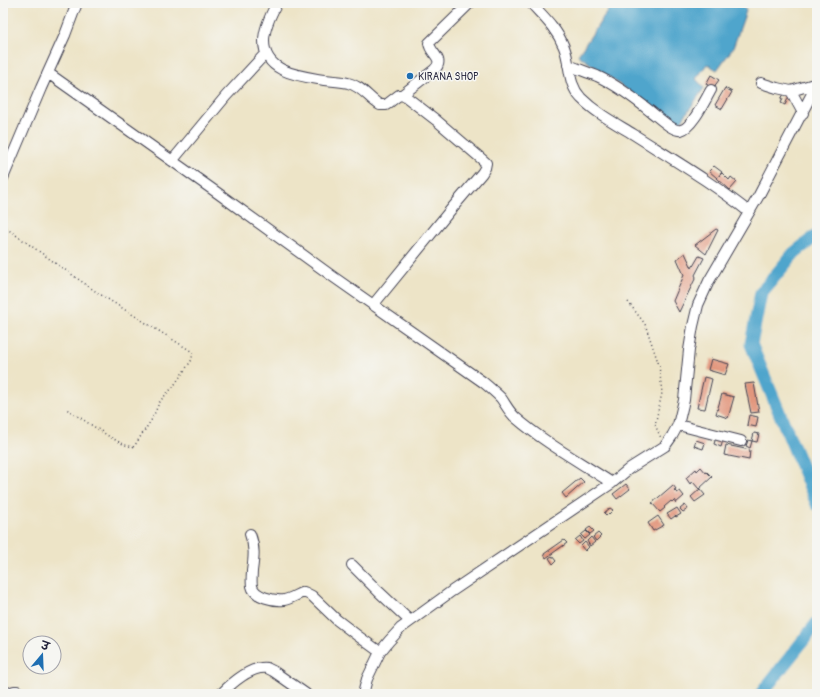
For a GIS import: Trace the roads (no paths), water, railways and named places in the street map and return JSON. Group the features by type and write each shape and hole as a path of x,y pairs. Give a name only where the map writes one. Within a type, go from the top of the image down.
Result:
{"street":[{"path":"3,178 65,35 77,3"},
{"path":"277,3 266,29 264,40 266,53 268,58 273,63 279,68 288,72 325,80 348,82 355,85 380,105 386,105 395,97 402,95 438,66 439,61 429,46 429,43 470,3"},
{"path":"531,3 551,24 558,34 568,60 571,81 580,97 596,112 703,179 749,212"},
{"path":"172,161 226,96 266,53"},
{"path":"568,65 596,76 618,87 678,131 685,128 694,119 711,90"},
{"path":"48,73 483,382 494,391 514,416 522,423 612,483"},
{"path":"761,83 791,91 817,84"},
{"path":"363,694 367,678 380,652 401,628 452,591 612,483 630,468 665,446 678,425 684,400 689,350 698,304 709,281 749,212 803,113 817,84"},
{"path":"791,91 803,113"},
{"path":"373,305 482,173 486,166 484,161 454,135 408,98 402,95"},
{"path":"678,425 741,441"},
{"path":"250,534 254,550 251,580 254,591 268,599 277,600 289,599 304,592 308,593 337,620 380,652"},
{"path":"352,565 410,621"},
{"path":"221,694 235,681 247,673 266,668 273,670 306,694"},
{"path":"7,694 17,691 21,694"}],"water":[{"path":"613,3 742,3 746,11 733,48 717,70 707,64 696,79 704,88 678,126 578,55"}],"waterway":[{"path":"817,235 794,253 761,293 751,344 817,504"},
{"path":"761,694 817,623"}],"place":[{"name":"KIRANA SHOP","path":"410,76"}]}
